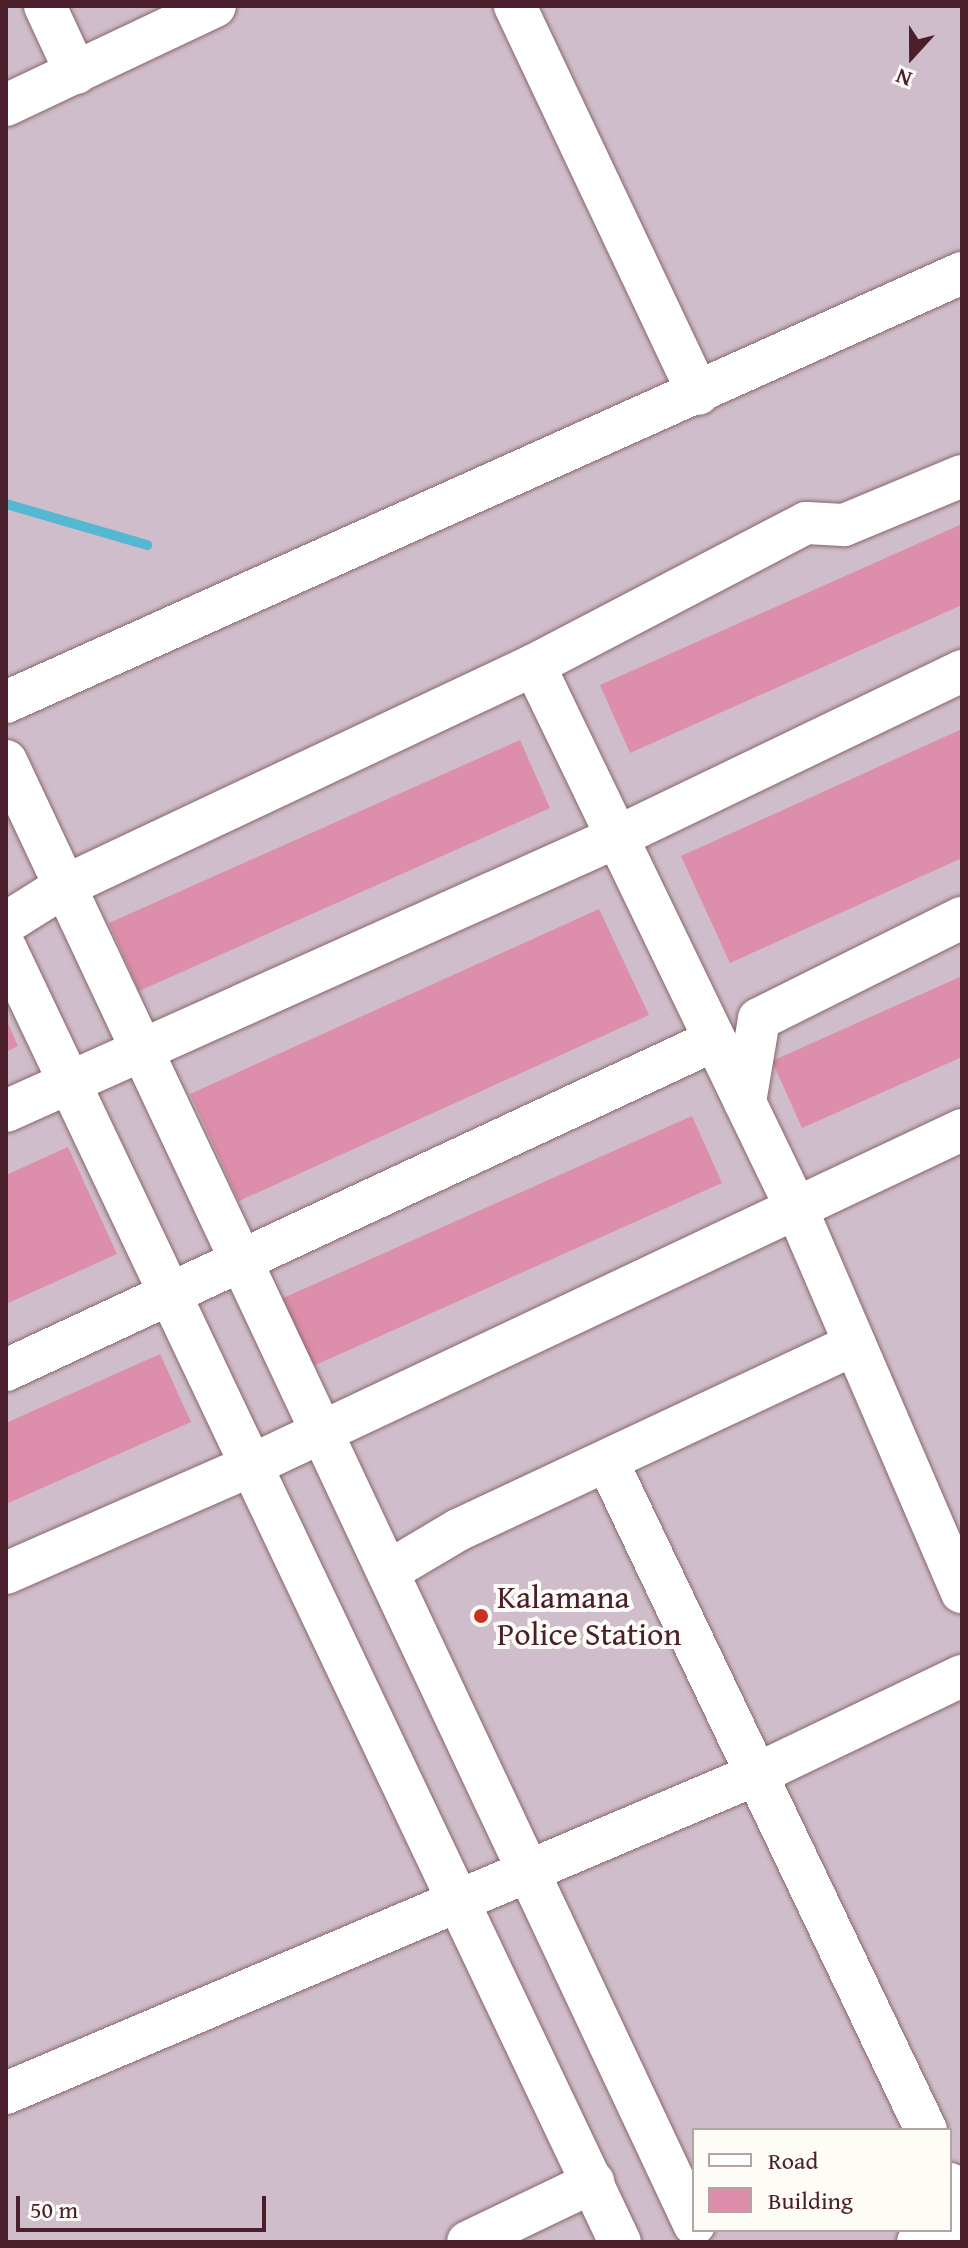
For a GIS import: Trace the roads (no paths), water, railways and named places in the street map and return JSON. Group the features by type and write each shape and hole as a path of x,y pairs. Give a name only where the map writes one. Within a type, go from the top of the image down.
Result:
{"street":[{"path":"45,6 76,73"},
{"path":"6,105 215,6"},
{"path":"515,6 698,394"},
{"path":"6,702 962,273"},
{"path":"6,923 65,886 534,665 806,523 844,525 962,476"},
{"path":"534,665 798,1212 962,1592"},
{"path":"6,1111 144,1052 617,837 962,671"},
{"path":"6,761 692,2220"},
{"path":"745,1102 759,1019 962,918"},
{"path":"6,949 67,1083 254,1464 620,2242"},
{"path":"6,1370 240,1258 715,1040"},
{"path":"6,1573 254,1464 798,1212 962,1130"},
{"path":"389,1571 458,1530 608,1463 855,1344"},
{"path":"608,1463 925,2128"},
{"path":"6,2093 757,1774 962,1676"},
{"path":"468,2242 593,2182"},
{"path":"952,2188 962,2211"},
{"path":"918,2242 939,2232"}],"waterway":[{"path":"6,504 147,545"}],"place":[{"name":"Kalamana Police Station","path":"481,1616"}]}
